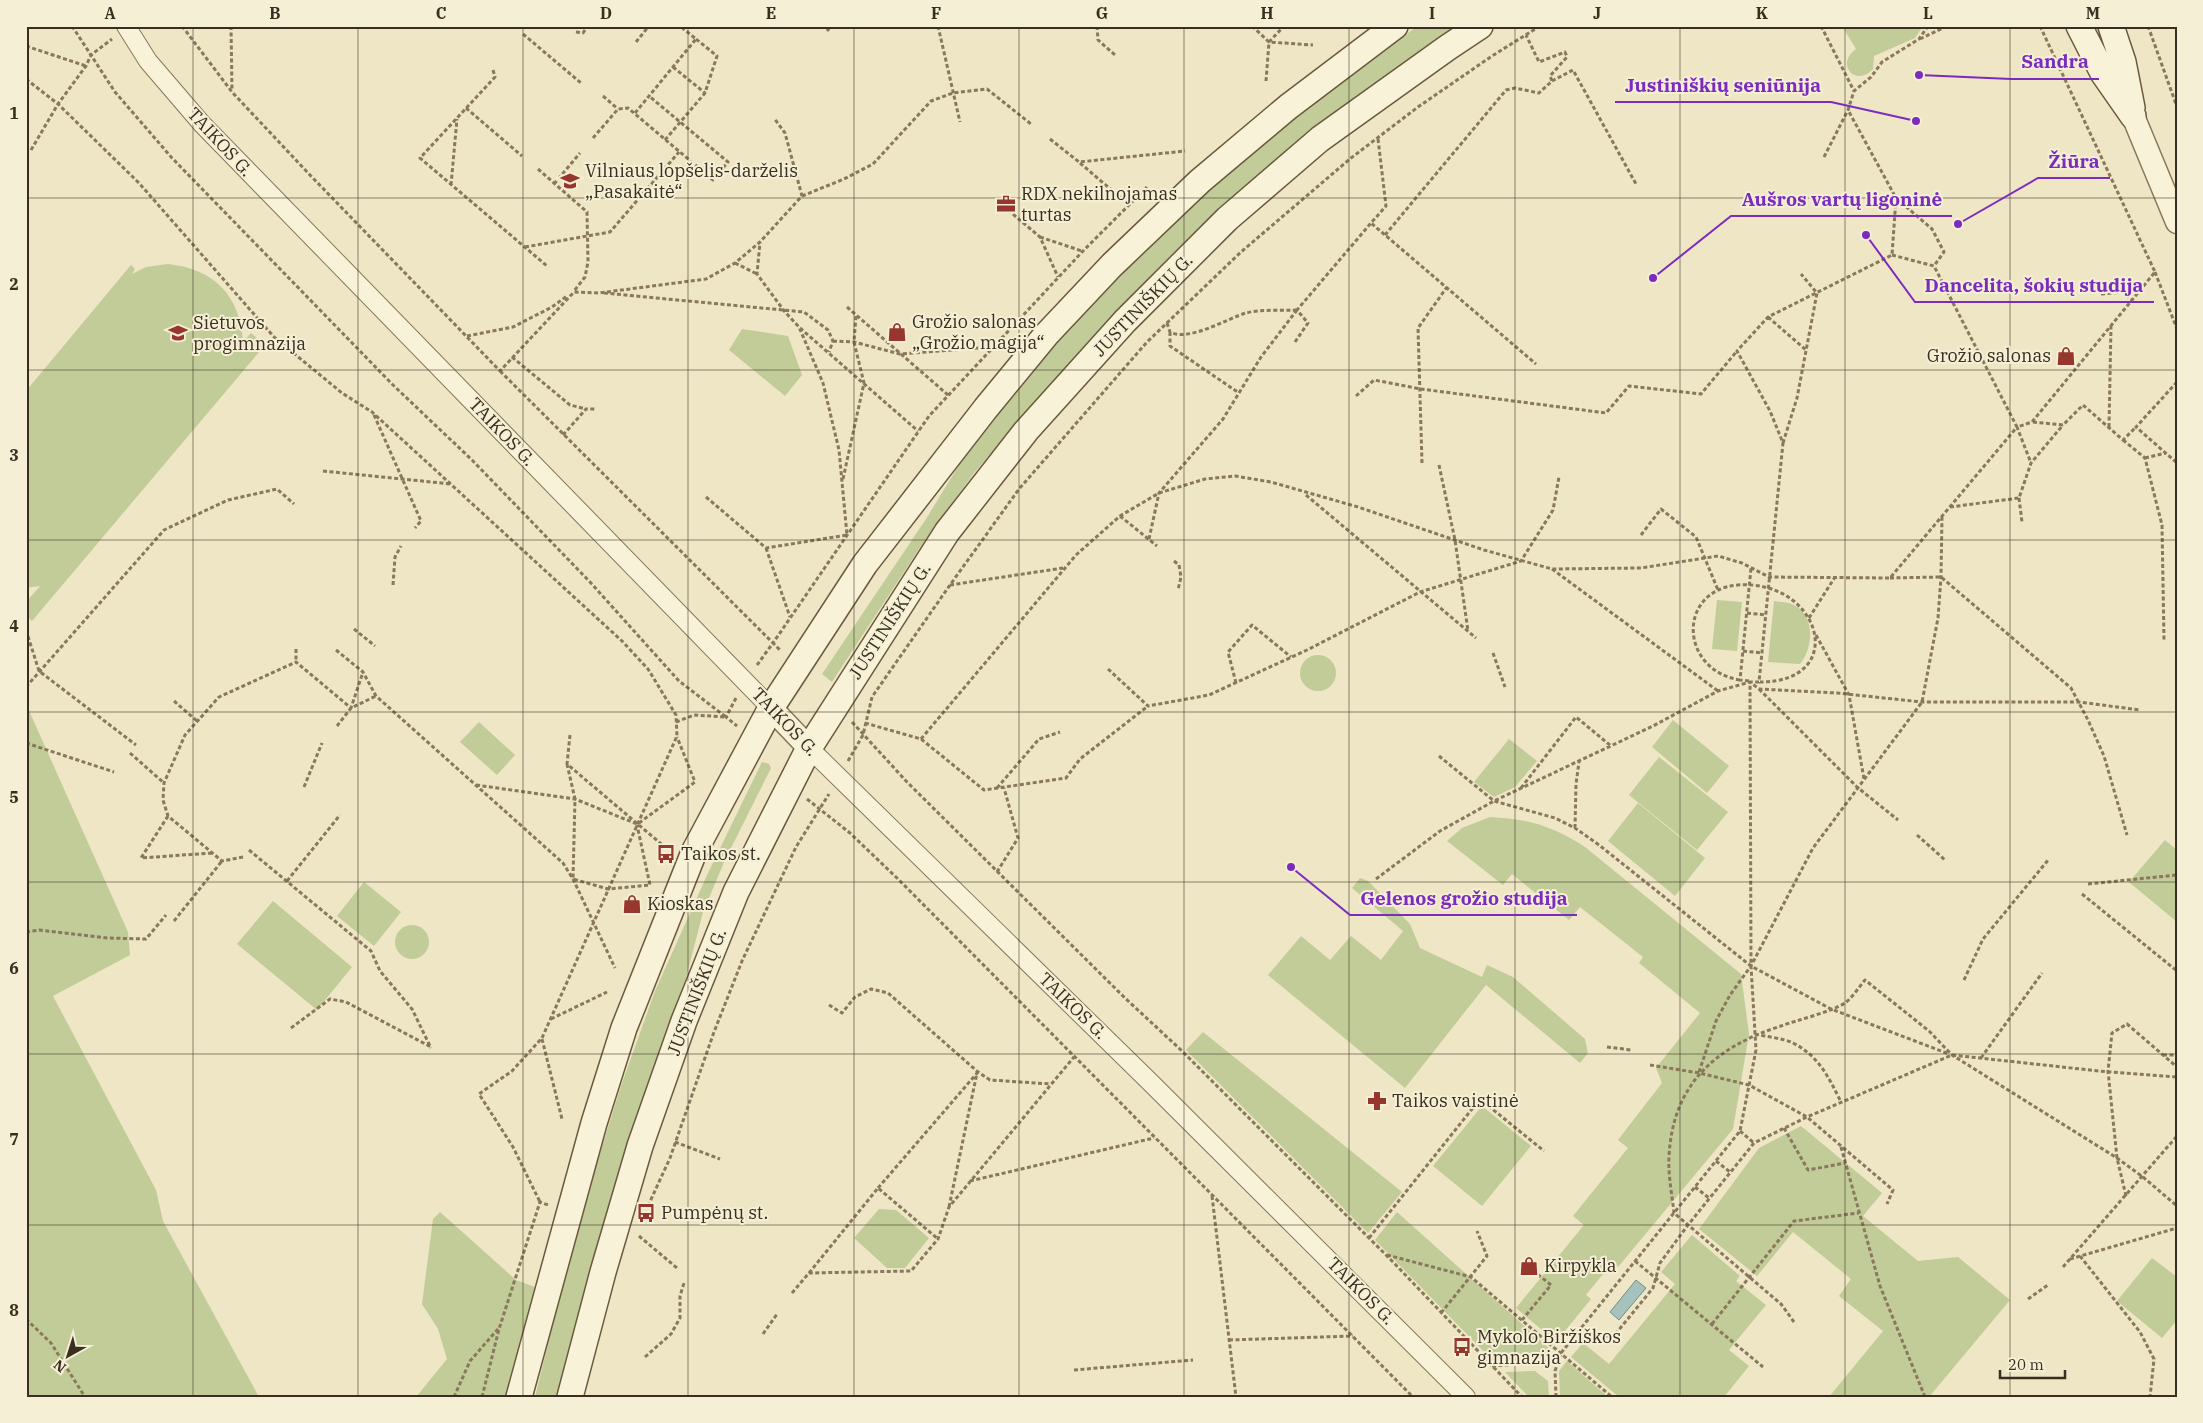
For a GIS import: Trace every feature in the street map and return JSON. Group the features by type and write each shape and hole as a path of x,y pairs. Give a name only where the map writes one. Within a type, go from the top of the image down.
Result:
{"main road":[{"path":"519,1397 594,1123 624,1028 694,852 771,708 865,564 986,408 1046,335 1112,265 1200,181 1288,107 1395,26"},
{"name":"JUSTINIŠKIŲ G.","path":"570,1397 628,1232 640,1146 700,978 736,892 808,748 947,532 1026,431 1125,321 1227,219 1320,139 1480,26"},
{"path":"2079,26 2103,74 2133,116"},
{"path":"2111,26 2123,62 2133,116"}],"street":[{"name":"TAIKOS G.","path":"126,27 148,61 202,124 808,748 1138,1069 1466,1397"},
{"path":"2133,116 2177,222"}],"path":[{"path":"72,26 115,92 172,158 393,385 472,460 590,582 679,681 726,717 694,715 676,722"},
{"path":"182,26 232,92 309,174 563,435 773,643 929,416 1058,277 1147,187"},
{"path":"231,26 232,92"},
{"path":"576,32 583,33 588,26"},
{"path":"636,42 649,26"},
{"path":"665,140 705,93 717,56 680,26"},
{"path":"828,31 832,26"},
{"path":"938,26 960,122"},
{"path":"1097,26 1098,40 1115,55"},
{"path":"1252,26 1269,42 1313,45"},
{"path":"1266,80 1269,42 1284,26"},
{"path":"646,1212 675,1142 714,1032 742,961 796,847 863,735 872,697 1019,489 1141,350 1241,252 1351,158 1492,56 1540,26"},
{"path":"1820,26 1854,91"},
{"path":"1919,39 1928,26"},
{"path":"1824,157 1848,110 1854,91 1871,77 1882,62 1919,39 1947,26"},
{"path":"2040,26 2155,272 2177,329"},
{"path":"2148,26 2177,107"},
{"path":"31,150 58,104 86,66 91,55 126,27"},
{"path":"523,34 581,83"},
{"path":"1526,35 1539,62 1565,52 1567,57 1550,76 1552,81"},
{"path":"635,113 696,39"},
{"path":"26,46 86,66"},
{"path":"673,67 705,93"},
{"path":"493,70 495,77 420,158 547,266"},
{"path":"1385,235 1506,90 1515,88 1539,93 1552,81 1573,70 1636,184"},
{"path":"26,79 58,104 139,183 274,337 342,393 372,412 622,641 648,669 676,715 677,736 695,782 637,824"},
{"path":"599,292 706,279 735,264 760,242 802,196 844,180 873,164 931,101 953,93 987,89 1031,124"},
{"path":"603,96 618,109"},
{"path":"594,138 618,109 628,108 713,180 728,162 649,96"},
{"path":"466,108 522,156"},
{"path":"1848,110 1896,198 1932,229 1944,252 1934,266"},
{"path":"451,185 457,118"},
{"path":"774,118 785,133 802,196"},
{"path":"1149,539 1159,493 1223,419 1261,357 1297,310 1386,206 1378,138"},
{"path":"1050,139 1129,205"},
{"path":"1079,162 1185,151"},
{"path":"524,247 610,232 680,152"},
{"path":"554,184 580,153"},
{"path":"500,371 574,292 585,277 588,262 587,212 538,169"},
{"path":"1892,255 1896,198"},
{"path":"1008,210 1040,237 1083,251"},
{"path":"1371,223 1536,364"},
{"path":"1040,237 1058,277"},
{"path":"757,274 760,242"},
{"path":"1356,396 1374,380 1421,389 1606,413 1629,386 1701,394 1768,317 1892,255 1934,266 2017,427 2031,463"},
{"path":"735,264 757,274 785,312 799,327 918,431"},
{"path":"2032,422 2155,272"},
{"path":"1801,274 1817,293"},
{"path":"1422,464 1418,328 1447,287"},
{"path":"467,336 513,327 552,307 574,292 599,292 785,312 804,312 828,330 832,341 829,352"},
{"path":"2101,294 2123,292 2132,300"},
{"path":"1759,682 1783,443 1797,398 1817,293"},
{"path":"847,307 948,395"},
{"path":"1170,332 1176,336 1193,333 1248,313 1297,310"},
{"path":"1296,342 1308,323 1297,310"},
{"path":"842,484 864,383 854,342 856,316"},
{"path":"1768,317 1806,350"},
{"path":"1167,323 1170,332 1170,346 1239,393"},
{"path":"2109,428 2111,325"},
{"path":"799,327 823,383 839,450 847,536"},
{"path":"832,341 854,342 900,354 992,347"},
{"path":"1737,351 1770,411 1783,443"},
{"path":"512,357 570,405 595,409"},
{"path":"2123,440 2177,382"},
{"path":"2022,522 2019,498 2031,463 2063,425 2083,405 2145,458 2162,525 2164,640"},
{"path":"563,435 586,409"},
{"path":"372,412 400,478 421,521 415,528"},
{"path":"1890,578 2017,427 2032,422 2063,425"},
{"path":"2136,427 2177,462"},
{"path":"2145,458 2166,453"},
{"path":"1439,465 1454,540 1468,632"},
{"path":"323,471 451,484"},
{"path":"921,738 1064,568 1120,516 1159,493 1205,479 1235,476 1271,482 1358,507 1454,540 1521,561 1552,568 1641,568 1718,556 1770,577 1890,578 1942,576 2071,688 2104,756 2127,835"},
{"path":"865,723 921,738 984,790 1066,778 1080,759 1148,706 1209,695 1290,658 1420,592 1521,561 1553,510 1559,477"},
{"path":"26,686 164,530 228,500 277,489 294,504"},
{"path":"1304,493 1476,638"},
{"path":"706,497 766,548 790,618"},
{"path":"1949,507 2019,498"},
{"path":"1641,534 1661,509 1696,537 1718,590"},
{"path":"1120,516 1157,546"},
{"path":"1794,1322 1781,1304 1674,1213 1668,1158 1672,1125 1699,1073 1716,1022 1730,995 1751,966 1813,848 1922,702 1938,618 1942,576 1942,516"},
{"path":"766,548 847,536"},
{"path":"393,585 395,558 400,546"},
{"path":"1174,561 1179,565 1181,577 1178,590"},
{"path":"950,585 1064,568"},
{"path":"1552,568 1718,691"},
{"path":"1740,680 1751,568"},
{"path":"1809,618 1835,578"},
{"path":"1816,635 1816,647 1812,658 1803,668 1784,678 1750,682 1740,680 1712,668 1700,657 1694,646 1694,621 1703,603 1718,590 1728,587 1750,586 1768,588 1797,603 1809,618 1816,635 1849,695 1864,778"},
{"path":"1747,613 1766,615"},
{"path":"1236,683 1228,652 1252,625 1290,658"},
{"path":"354,629 375,646"},
{"path":"26,630 39,671 136,745"},
{"path":"296,649 296,662"},
{"path":"336,650 363,672 376,696 563,863 573,879 615,968"},
{"path":"1743,652 1762,653"},
{"path":"1493,653 1506,687"},
{"path":"296,662 351,708"},
{"path":"222,861 168,816 164,800 164,783 185,735 219,697 296,662"},
{"path":"1108,669 1148,706"},
{"path":"338,726 351,708 363,672"},
{"path":"1376,879 1440,831 1494,801 1610,746 1718,691 1750,682"},
{"path":"1750,682 1857,787 1898,820"},
{"path":"1556,1397 1555,1371 1561,1353 1740,1131 1756,1050 1751,966 1750,682"},
{"path":"1759,689 1922,702 2079,702 2140,710"},
{"path":"351,708 376,696"},
{"path":"174,701 197,721"},
{"path":"1520,789 1576,717 1610,746"},
{"path":"997,789 1039,739 1060,732"},
{"path":"570,735 567,764 574,799 573,879"},
{"path":"570,1214 540,1202 513,1147 479,1094 512,1071 542,1038 677,736"},
{"path":"26,743 114,772"},
{"path":"304,786 322,744"},
{"path":"130,753 164,783"},
{"path":"1439,756 1494,801 1555,818 1576,828 1751,966 1831,1009 1952,1055 2117,1158 2177,1206"},
{"path":"1576,828 1576,784 1579,761"},
{"path":"567,764 666,848"},
{"path":"476,786 574,799 637,824"},
{"path":"997,872 1018,838 1004,788"},
{"path":"168,816 140,858 213,853"},
{"path":"287,881 340,816"},
{"path":"573,879 608,889 650,885 637,824"},
{"path":"1917,835 1945,860"},
{"path":"249,850 371,951 380,971 412,1009 431,1048 346,1002 330,1000 291,1028"},
{"path":"174,922 222,861 243,856"},
{"path":"1964,980 1983,939 2049,859"},
{"path":"2088,884 2177,875"},
{"path":"2082,894 2177,971"},
{"path":"26,932 39,930 107,938 146,939 166,915"},
{"path":"1981,1058 2042,973"},
{"path":"1699,1073 1726,1049 1755,1034 1845,1003 1864,980 1928,1031 1952,1055"},
{"path":"829,1005 842,1013 855,997 871,989 888,993 978,1072 990,1080 1051,1084"},
{"path":"550,1020 607,992"},
{"path":"2126,1196 2117,1158 2108,1072 2112,1033 2127,1024 2177,1067"},
{"path":"1755,1034 1792,1042 1812,1056 1824,1068 1841,1102"},
{"path":"542,1038 562,1119"},
{"path":"1607,1048 1632,1050"},
{"path":"1578,1332 1612,1337 1653,1288 1660,1263 1688,1224 1754,1143 1841,1102 1952,1055 2108,1072 2177,1077"},
{"path":"2162,1055 2177,1055"},
{"path":"949,1207 1074,1057"},
{"path":"1650,1065 1699,1073 1750,1085 1806,1117 1892,1190 1887,1204"},
{"path":"792,1293 878,1188 978,1072"},
{"path":"809,1273 912,1271 938,1239 949,1207 978,1072"},
{"path":"1369,1238 1480,1099 1544,1152"},
{"path":"1784,1128 1808,1170 1845,1163"},
{"path":"1740,1131 1754,1143"},
{"path":"2062,1267 2177,1136"},
{"path":"970,1181 1154,1138"},
{"path":"675,1142 720,1159"},
{"path":"1840,1146 1880,1286 1925,1397"},
{"path":"1716,1161 1730,1172"},
{"path":"1695,1187 1709,1198"},
{"path":"878,1188 938,1239"},
{"path":"1212,1196 1236,1397"},
{"path":"482,1397 498,1329 540,1202"},
{"path":"1712,1324 1794,1221 1859,1212"},
{"path":"628,1232 642,1228"},
{"path":"2070,1259 2177,1228"},
{"path":"1441,1313 1487,1256 1477,1231"},
{"path":"628,1232 677,1268"},
{"path":"1384,1254 1471,1277 1612,1397"},
{"path":"2080,1256 2140,1332 2154,1359 2150,1397"},
{"path":"1635,1261 1763,1367"},
{"path":"1522,1320 1551,1285 1536,1272"},
{"path":"646,1357 671,1334 680,1318 680,1296 684,1283"},
{"path":"2028,1299 2048,1285"},
{"path":"763,1334 777,1314"},
{"path":"26,1319 51,1343 85,1397"},
{"path":"454,1397 470,1361 498,1329"},
{"path":"1229,1340 1353,1336"},
{"path":"1491,1366 1544,1362 1561,1353"},
{"path":"1074,1370 1193,1360"}],"green space":[{"path":"1418,26 1458,26 1318,125 1206,221 1132,295 1048,387 974,473 919,549 832,682 822,674 926,519 989,416 1110,283 1198,198 1336,83"},
{"path":"1842,26 1923,26 1915,38 1874,56 1873,69 1866,74 1854,75 1847,67 1850,55 1856,49"},
{"path":"168,264 199,272 211,278 222,287 236,311 241,325 243,342 251,333 265,345 32,621 26,616 26,602 40,586 26,588 26,391 131,265 135,269 132,274 146,267"},
{"path":"742,329 788,336 802,375 785,396 729,350"},
{"path":"1717,600 1742,602 1737,651 1712,649"},
{"path":"1774,601 1794,605 1806,617 1809,625 1810,641 1808,650 1800,664 1768,662"},
{"path":"1318,655 1325,656 1331,660 1335,666 1335,680 1331,686 1325,690 1318,691 1311,690 1305,686 1301,680 1300,673 1301,666 1305,660 1311,656"},
{"path":"26,704 128,932 130,955 53,996 156,1190 163,1221 259,1397 26,1397"},
{"path":"1673,720 1729,766 1707,793 1652,747"},
{"path":"479,722 515,755 497,775 460,742"},
{"path":"1509,739 1537,761 1515,787 1494,797 1474,782"},
{"path":"1659,757 1728,812 1697,850 1629,795"},
{"path":"762,762 769,764 771,768 725,860 703,912 686,978 625,1153 561,1397 535,1397 577,1226 621,1086 655,991 708,873"},
{"path":"1638,803 1705,858 1675,896 1608,841"},
{"path":"1490,817 1540,825 1562,834 1585,847 1741,974 1749,1034 1733,1129 1618,1267 1612,1263 1586,1295 1591,1299 1556,1342 1516,1308 1584,1225 1573,1216 1628,1148 1618,1140 1662,1083 1656,1068 1700,1013 1639,963 1643,957 1580,907 1569,920 1512,874 1503,885 1447,841 1462,828"},
{"path":"2165,840 2177,850 2177,922 2129,882"},
{"path":"1360,878 1368,881 1410,924 1420,948 1482,977 1487,965 1513,977 1585,1039 1588,1053 1580,1063 1486,985 1405,1088 1268,975 1301,936 1330,960 1351,936 1381,960 1403,931 1352,888"},
{"path":"364,882 401,912 374,946 337,916"},
{"path":"273,901 352,967 317,1010 237,944"},
{"path":"412,925 424,930 429,942 424,954 412,959 400,954 395,942 400,930"},
{"path":"1203,1032 1402,1192 1368,1233 1186,1050"},
{"path":"1482,1106 1531,1146 1482,1206 1433,1166"},
{"path":"1801,1126 1882,1193 1863,1216 1918,1261 1958,1257 2010,1300 1929,1397 1829,1397 1883,1331 1839,1296 1851,1279 1793,1232 1757,1276 1699,1229 1759,1148"},
{"path":"879,1209 896,1210 929,1238 905,1268 887,1268 854,1238"},
{"path":"440,1212 516,1280 535,1287 508,1397 416,1397 447,1359 438,1329 422,1304 433,1219"},
{"path":"1397,1212 1551,1350 1544,1357 1492,1360 1375,1240"},
{"path":"1692,1235 1740,1276 1736,1281 1766,1305 1729,1350 1749,1366 1724,1397 1619,1397 1571,1357 1583,1343 1609,1364 1675,1284 1661,1272"},
{"path":"2152,1258 2177,1277 2177,1320 2162,1338 2117,1301"},
{"path":"1567,1361 1608,1397 1560,1397 1559,1371"},
{"path":"1535,1371 1548,1381 1549,1397 1529,1397 1505,1372"}],"water":[{"path":"1636,1280 1646,1288 1619,1320 1610,1312"}],"place":[{"name":"Sandra","path":"1919,75"},
{"name":"Justiniškių seniūnija","path":"1916,121"},
{"name":"Vilniaus lopšelis-darželis „Pasakaitė“","path":"570,181"},
{"name":"RDX nekilnojamas turtas","path":"1006,204"},
{"name":"Žiūra","path":"1958,224"},
{"name":"Dancelita, šokių studija","path":"1866,235"},
{"name":"Aušros vartų ligoninė","path":"1653,278"},
{"name":"Grožio salonas „Grožio magija“","path":"897,332"},
{"name":"Sietuvos progimnazija","path":"178,333"},
{"name":"Grožio salonas","path":"2066,356"},
{"name":"Taikos st.","path":"666,854"},
{"name":"Gelenos grožio studija","path":"1291,867"},
{"name":"Kioskas","path":"632,904"},
{"name":"Taikos vaistinė","path":"1377,1101"},
{"name":"Pumpėnų st.","path":"646,1213"},
{"name":"Kirpykla","path":"1529,1266"},
{"name":"Mykolo Biržiškos gimnazija","path":"1462,1347"}]}
